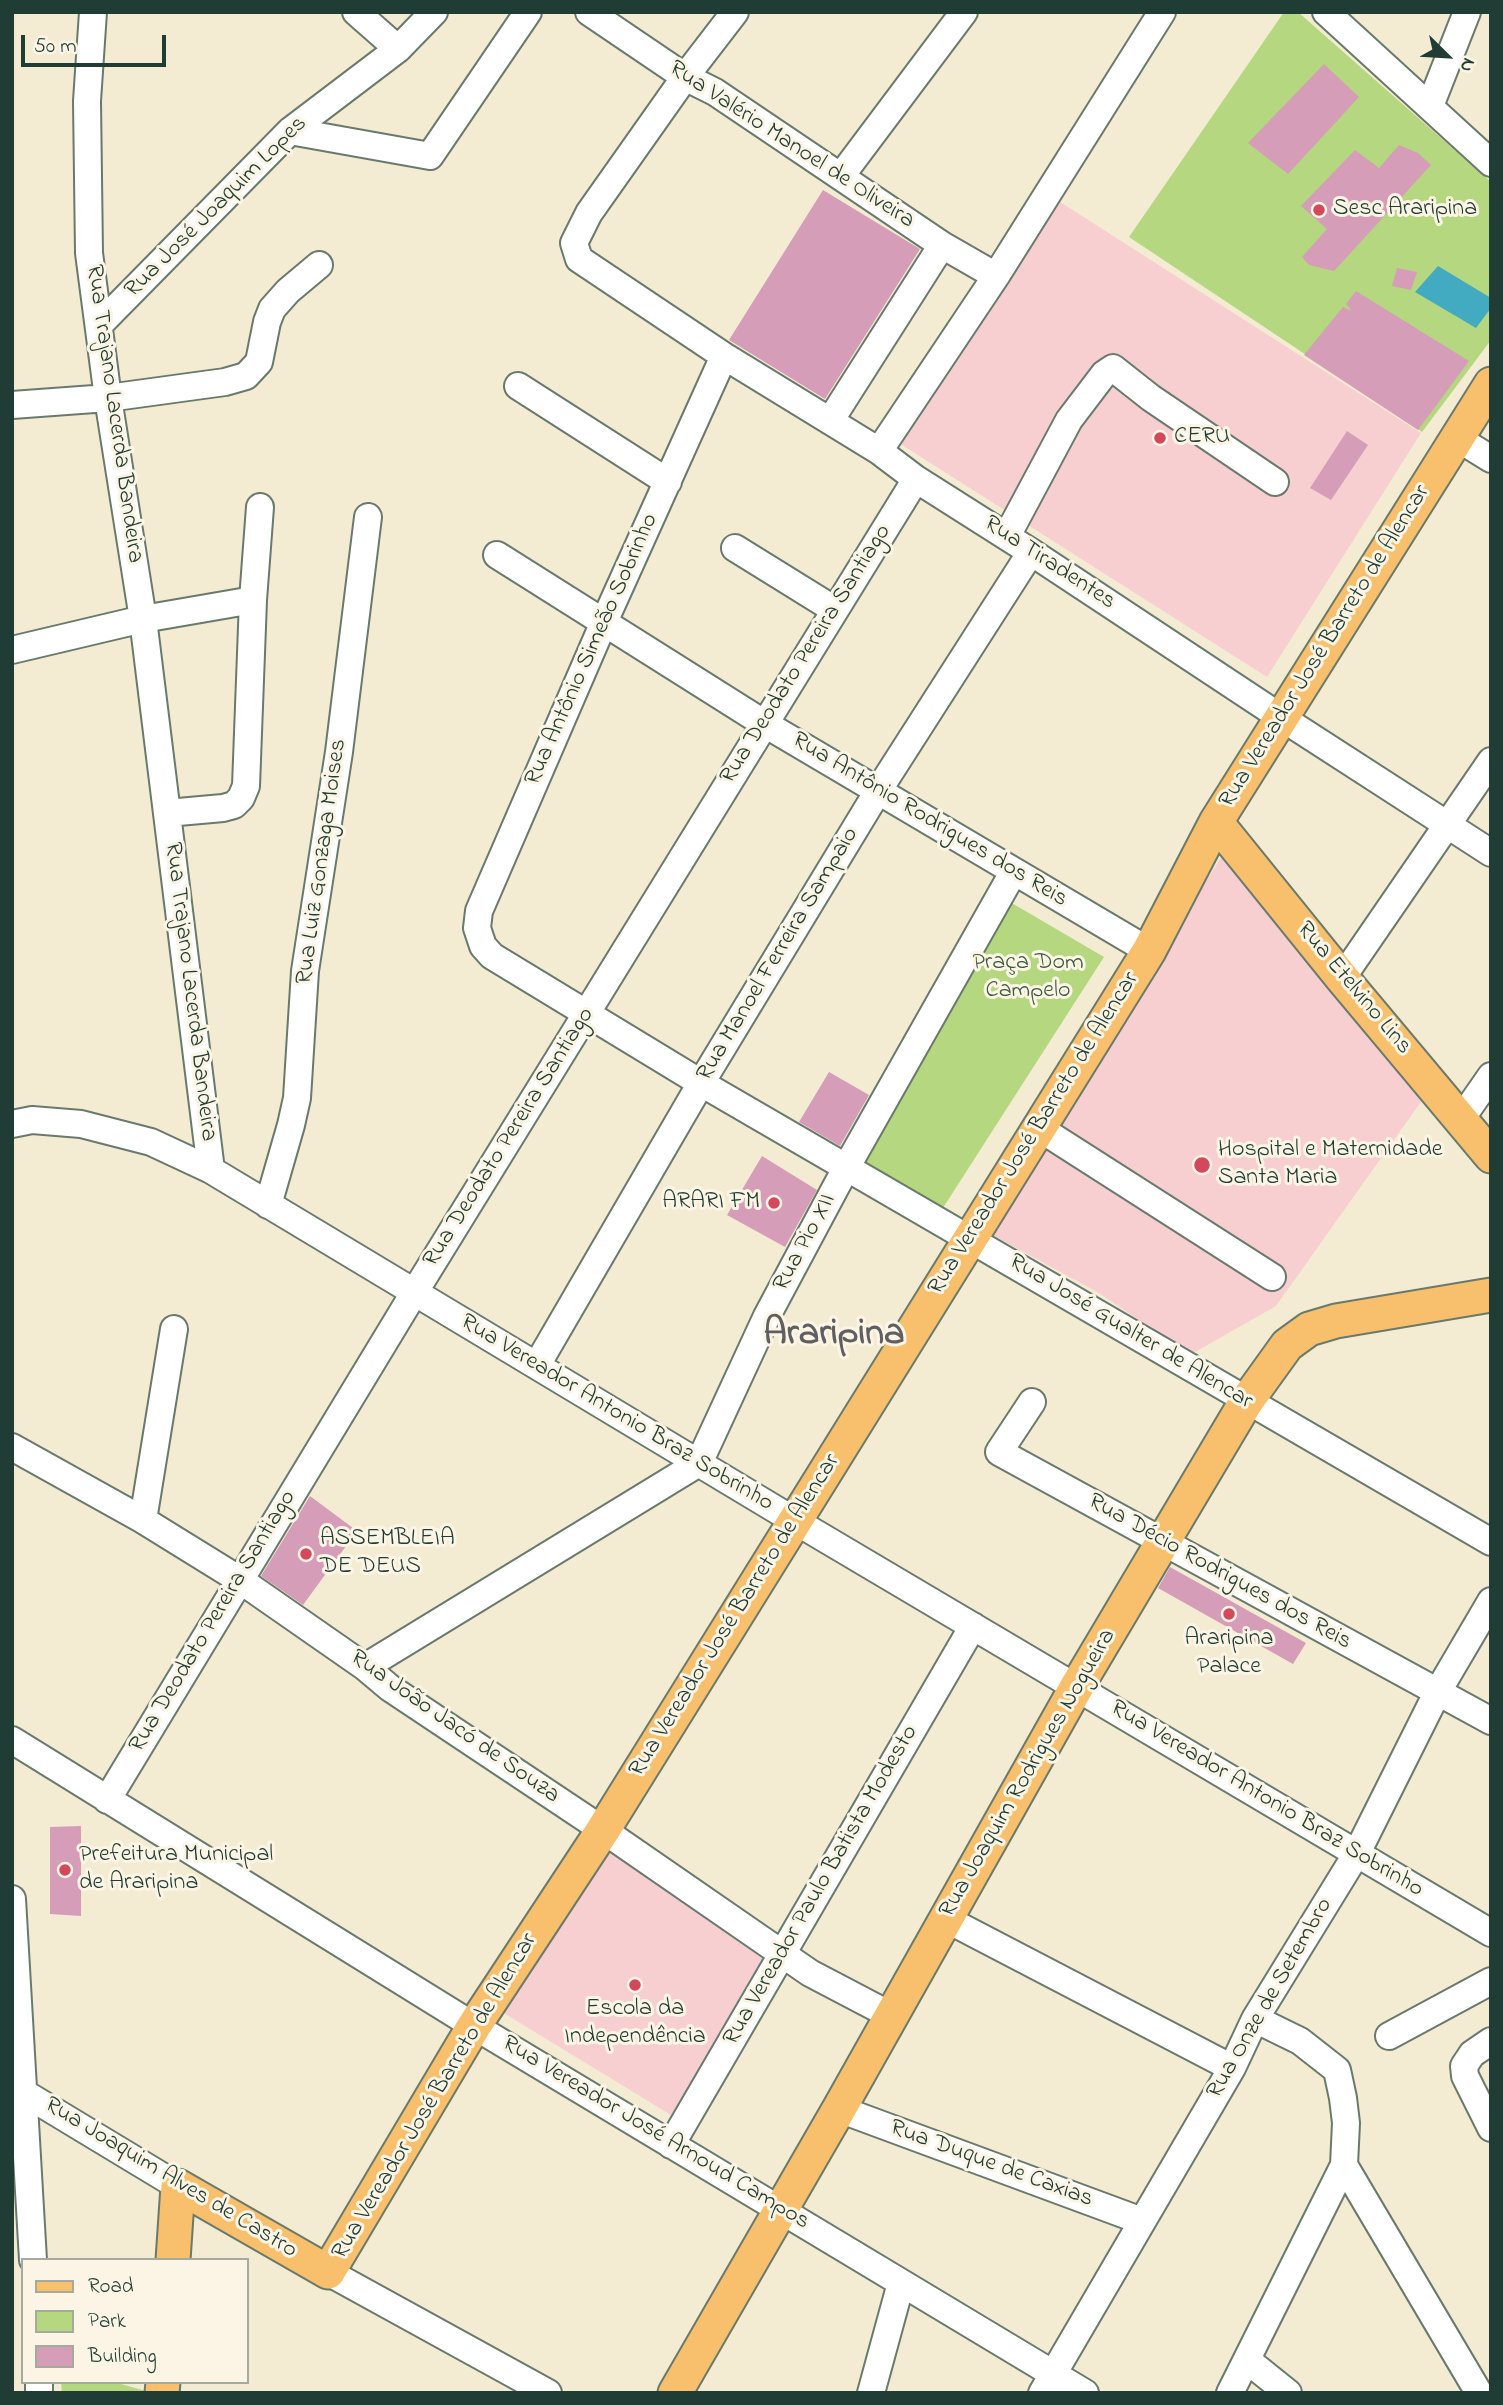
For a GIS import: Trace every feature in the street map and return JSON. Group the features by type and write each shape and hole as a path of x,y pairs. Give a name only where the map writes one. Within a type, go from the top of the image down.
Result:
{"main road":[{"name":"Rua Vereador José Barreto de Alencar","path":"328,2272 474,2026 603,1830 1149,951 1216,822 1491,384"},
{"name":"Rua Etelvino Lins","path":"1216,822 1491,1156"},
{"name":"Rua Joaquim Rodrigues Nogueira","path":"675,2393 839,2109 1076,1688 1246,1402 1287,1345 1309,1329 1336,1321 1491,1295"},
{"name":"Rua Joaquim Alves de Castro","path":"178,2186 328,2272"},
{"path":"173,2258 178,2186"}],"street":[{"name":"Rua Trajano Lacerda Bandeira","path":"93,12 87,101 89,253 108,398 143,619 211,1170"},
{"path":"356,12 398,49"},
{"name":"Rua José Joaquim Lopes","path":"99,325 290,131 398,49 434,12"},
{"path":"290,131 430,156 528,12"},
{"name":"Rua Valério Manoel de Oliveira","path":"589,12 685,77 715,92 943,245 996,276"},
{"path":"685,77 735,12"},
{"path":"841,176 964,12"},
{"path":"878,451 996,276 1161,12"},
{"path":"1326,12 1491,163"},
{"path":"1430,106 1467,12"},
{"name":"Rua Tiradentes","path":"685,77 589,213 574,243 579,259 724,356 878,451 1491,853"},
{"path":"830,421 943,245"},
{"path":"12,405 108,398 225,382 246,376 259,362 272,309 288,291 319,265"},
{"name":"Rua Antônio Simeão Sobrinho","path":"483,946 477,928 479,911 604,622 724,356"},
{"path":"1006,536 1069,420 1104,374 1112,368 1151,398 1275,482"},
{"path":"518,386 668,482"},
{"path":"1457,438 1491,459"},
{"name":"Rua Deodato Pereira Santiago","path":"107,1800 414,1293 916,478"},
{"name":"Rua Trajano Lacerda Bandeira","path":"167,813 234,805 241,798 246,786 253,600 260,507"},
{"name":"Rua Luiz Gonzaga Moises","path":"268,1205 292,1125 297,1097 305,971 339,752 368,517"},
{"path":"735,548 835,610"},
{"name":"Rua Manoel Ferreira Sampaio","path":"537,1365 701,1083 878,791 1031,552"},
{"name":"Rua Antônio Rodrigues dos Reis","path":"497,555 765,724 1149,951"},
{"path":"12,650 143,619 253,600"},
{"path":"1342,978 1491,761"},
{"name":"Rua Pio XII","path":"699,1463 767,1316 846,1168 1014,872"},
{"name":"Rua José Gualter de Alencar","path":"483,946 492,956 701,1083 1491,1542"},
{"path":"1461,1119 1491,1076"},
{"name":"Rua Vereador Antonio Braz Sobrinho","path":"12,1124 32,1120 81,1124 151,1142 211,1170 795,1521 1491,1933"},
{"path":"1039,1128 1272,1277"},
{"path":"143,1520 174,1329"},
{"name":"Rua Décio Rodrigues dos Reis","path":"1032,1402 999,1452 1491,1721"},
{"name":"Rua João Jacó de Souza","path":"12,1447 143,1520 240,1580 365,1667 390,1688 810,1973 892,2015"},
{"path":"365,1667 699,1463"},
{"name":"Rua Onze de Setembro","path":"1048,2383 1232,2068 1255,2019 1357,1853 1437,1693 1491,1601"},
{"name":"Rua Vereador Paulo Batista Modesto","path":"671,2145 973,1626"},
{"name":"Rua Vereador José Arnoud Campos","path":"12,1740 474,2026 901,2283 1048,2383 1085,2393"},
{"path":"12,1899 18,2092 33,2258"},
{"path":"946,1919 1232,2068"},
{"path":"1389,2036 1491,1981"},
{"path":"1230,2393 1344,2165 1346,2123 1337,2070 1300,2040 1255,2019"},
{"path":"1491,2041 1472,2053 1464,2066 1465,2076 1491,2127"},
{"name":"Rua Joaquim Alves de Castro","path":"18,2092 178,2186"},
{"name":"Rua Duque de Caxias","path":"839,2109 1142,2221"},
{"path":"1344,2165 1479,2393"},
{"name":"Rua Joaquim Alves de Castro","path":"328,2272 548,2393"},
{"path":"871,2393 901,2283"},
{"path":"1247,2360 1288,2393"}],"shaded area":[{"name":"CERU","path":"1054,198 1421,433 1267,677 899,443"},
{"name":"Hospital e Maternidade Santa Maria","path":"1225,851 1423,1099 1276,1306 1190,1355 1099,1293 987,1232"},
{"name":"Escola da Independência","path":"607,1847 766,1958 671,2115 502,2012"}],"green space":[{"name":"Sesc Araripina","path":"1284,12 1298,12 1491,182 1491,340 1422,432 1129,237"},
{"name":"Praça Dom Campelo","path":"1010,902 1104,957 941,1211 862,1164"},
{"path":"61,2384 121,2384 153,2393 62,2393"}],"water":[{"path":"1438,266 1491,298 1491,308 1476,328 1415,292"}],"building":[{"path":"1324,64 1359,97 1288,174 1248,143"},
{"path":"1399,145 1418,153 1431,165 1334,271 1309,265 1302,257 1327,229 1301,206 1355,150 1379,168"},
{"path":"823,190 920,249 825,399 729,340"},
{"path":"1397,268 1417,272 1411,290 1392,286"},
{"path":"1356,291 1469,361 1418,430 1304,355 1343,307 1352,311 1346,304"},
{"path":"1347,431 1368,445 1331,500 1310,488"},
{"path":"829,1072 869,1095 840,1146 799,1122"},
{"name":"ARARI FM","path":"762,1156 817,1190 785,1247 727,1215"},
{"name":"ASSEMBLEIA DE DEUS","path":"310,1496 357,1531 303,1605 261,1576"},
{"name":"Araripina Palace","path":"1170,1567 1306,1643 1293,1664 1158,1588"},
{"name":"Prefeitura Municipal de Araripina","path":"81,1826 81,1916 50,1914 50,1827"}],"place":[{"name":"Sesc Araripina","path":"1319,210"},
{"name":"CERU","path":"1160,438"},
{"name":"Hospital e Maternidade Santa Maria","path":"1202,1165"},
{"name":"ARARI FM","path":"774,1203"},
{"name":"ASSEMBLEIA DE DEUS","path":"306,1554"},
{"name":"Araripina Palace","path":"1229,1614"},
{"name":"Prefeitura Municipal de Araripina","path":"65,1870"},
{"name":"Escola da Independência","path":"635,1985"}],"district":[{"name":"Araripina","path":"834,1337"}]}
